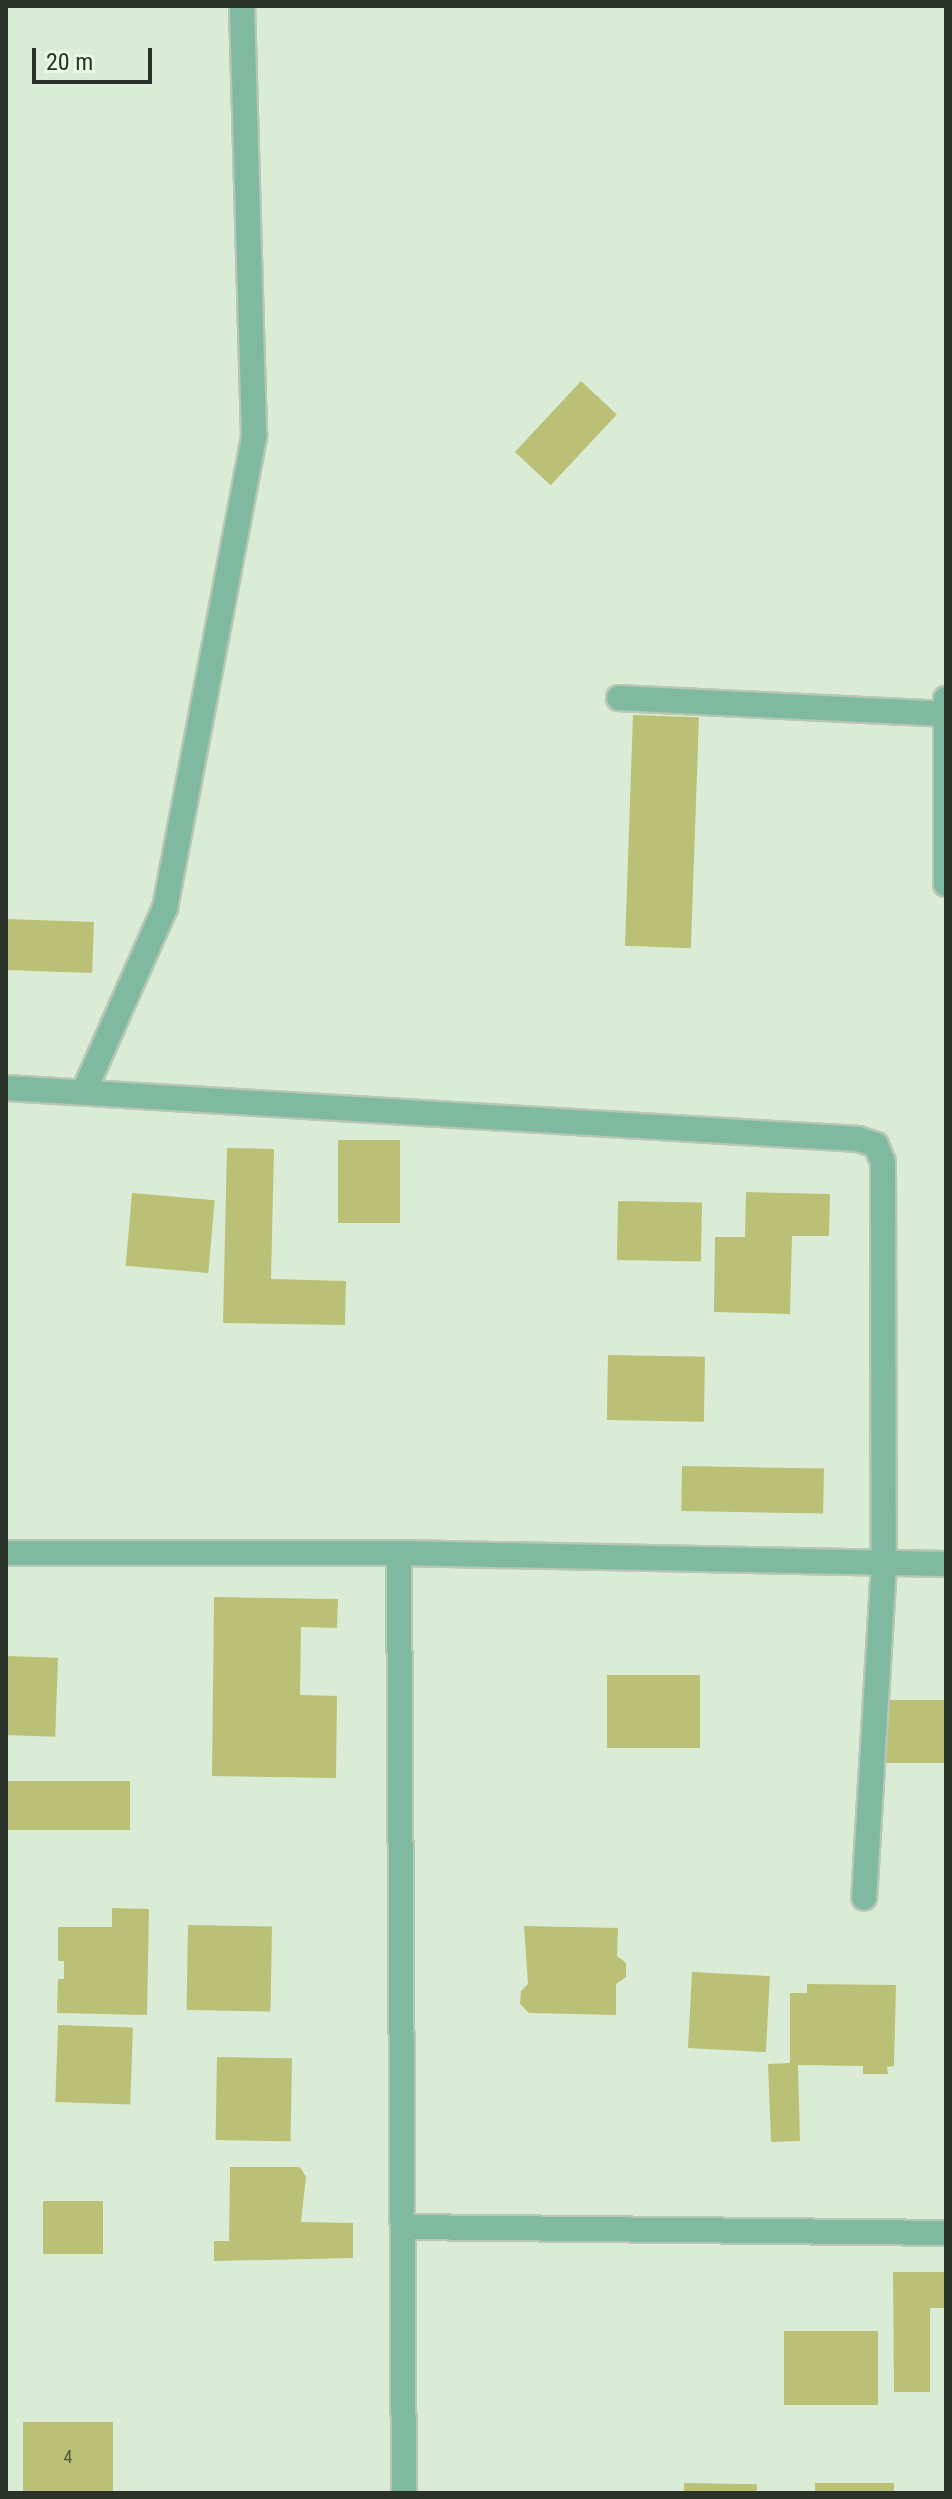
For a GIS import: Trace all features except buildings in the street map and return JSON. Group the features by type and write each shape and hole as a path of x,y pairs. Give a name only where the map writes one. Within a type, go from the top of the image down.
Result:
{"street":[{"path":"85,1089 165,908 254,435 242,6"},
{"path":"619,698 946,714"},
{"path":"946,699 946,884"},
{"path":"6,1088 85,1089 858,1139 876,1145 883,1162 884,1564 864,1897"},
{"path":"6,1553 399,1553 946,1564"},
{"path":"399,1553 404,2493"},
{"path":"403,2227 946,2233"}]}
